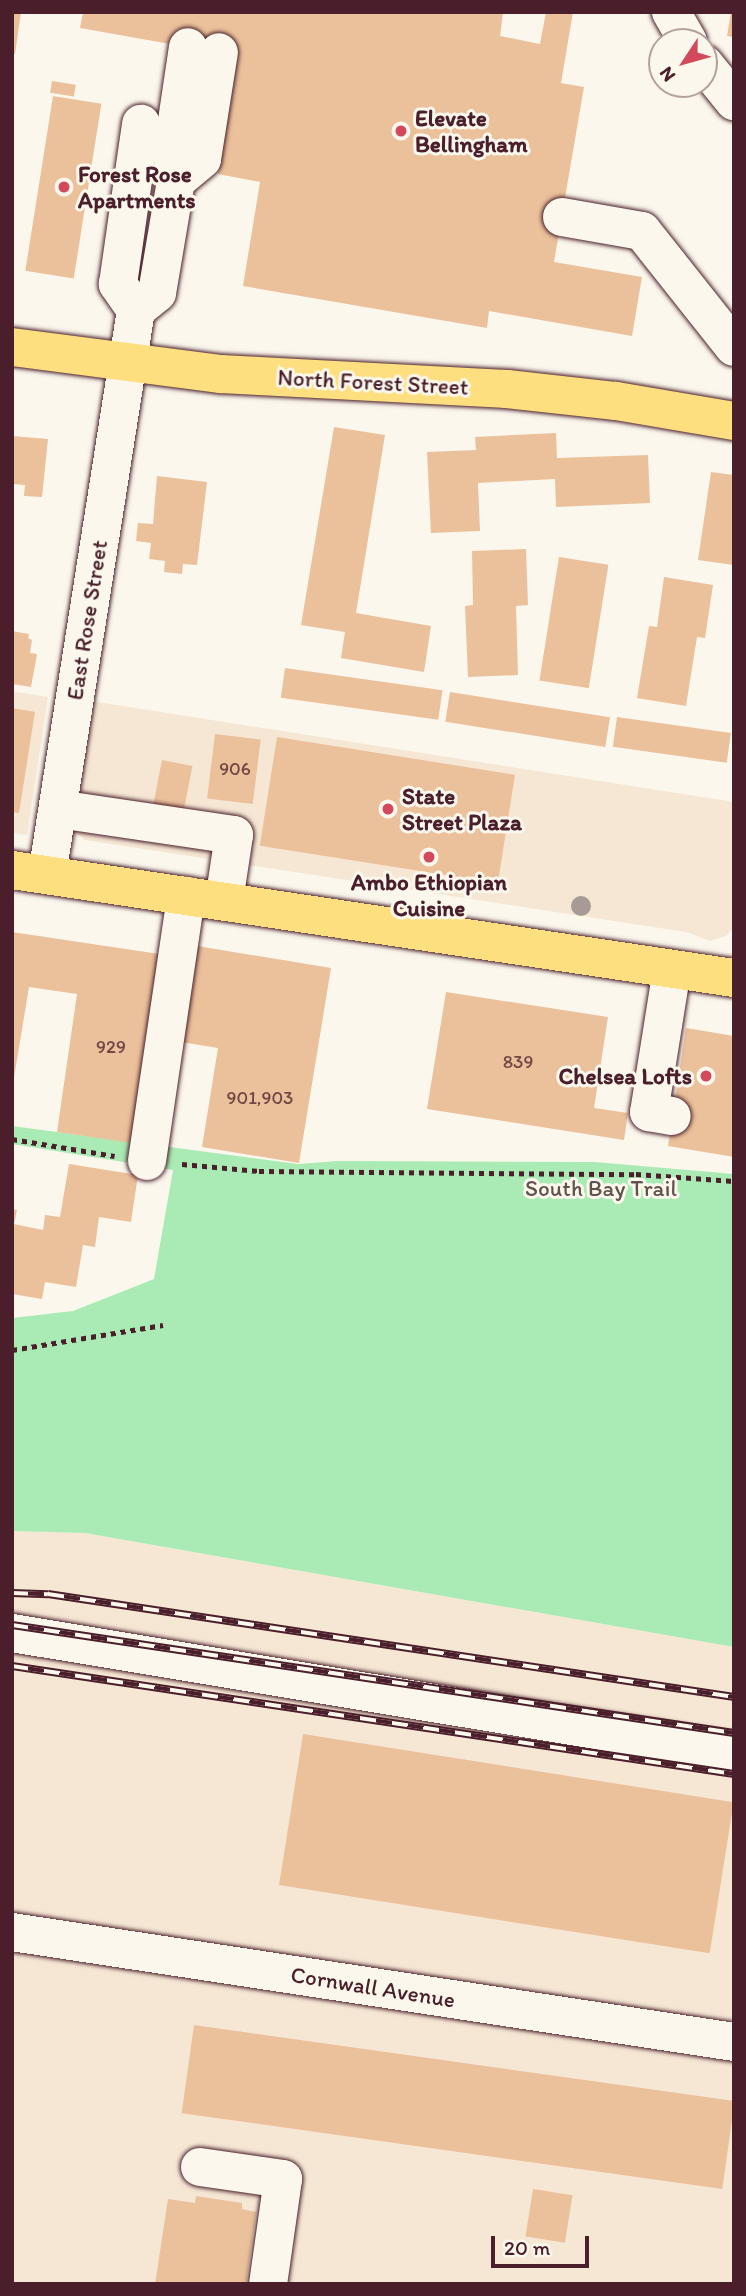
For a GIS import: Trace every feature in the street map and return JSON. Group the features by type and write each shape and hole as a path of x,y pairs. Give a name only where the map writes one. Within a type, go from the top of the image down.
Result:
{"main road":[{"name":"North Forest Street","path":"12,347 126,364 221,374 508,389 616,401 734,421"},
{"path":"30,872 734,978"}],"street":[{"path":"671,12 680,28"},
{"path":"141,124 118,284 136,310 157,293 176,181 202,159 203,50"},
{"path":"718,81 734,101"},
{"path":"562,217 642,231 734,347"},
{"name":"East Rose Street","path":"30,872 58,809 136,310"},
{"path":"58,809 234,835 225,901"},
{"path":"146,1161 186,896"},
{"path":"672,969 649,1112 672,1116"},
{"path":"12,1633 734,1753"},
{"name":"Cornwall Avenue","path":"12,1932 734,2042"},
{"path":"200,2167 283,2179 268,2284"}],"path":[{"path":"259,1171 636,1174 734,1181"},
{"path":"12,1350 54,1346 163,1325"}],"shaded area":[{"path":"12,691 48,697 27,835 12,833"},
{"path":"85,700 734,802 734,927 726,936 710,941 686,932 85,840 70,827"},
{"path":"12,1531 85,1533 734,1647 734,2284 12,2284"}],"green space":[{"name":"South Bay Trail","path":"12,1126 298,1164 338,1161 595,1162 734,1174 734,1647 85,1533 12,1531 12,1318 73,1311 154,1279 173,1170 12,1144"}],"building":[{"path":"12,12 21,12 15,54 12,54"},
{"name":"Elevate Bellingham","path":"83,12 498,12 503,13 500,36 540,44 546,12 573,12 561,83 584,87 554,262 642,277 632,336 489,311 487,328 243,286 260,182 218,174 238,56 80,28"},
{"path":"731,12 734,12 734,37 727,36"},
{"path":"52,81 76,85 74,97 50,93"},
{"name":"Forest Rose Apartments","path":"53,96 101,104 74,278 25,271"},
{"path":"334,427 385,435 356,613 431,626 424,672 341,658 345,632 301,625"},
{"path":"556,433 557,458 648,455 650,503 556,507 555,479 478,483 480,531 431,533 427,452 476,450 475,437"},
{"path":"12,436 48,439 42,497 24,496 25,485 12,484"},
{"path":"711,472 734,475 734,565 698,560"},
{"path":"157,476 207,482 197,565 183,564 182,574 164,572 165,561 149,559 151,543 136,541 138,523 153,524"},
{"path":"526,549 528,605 516,606 518,675 468,677 465,606 473,605 472,551"},
{"path":"559,557 608,565 589,688 539,680"},
{"path":"664,577 713,585 705,638 697,637 686,706 637,698 649,626 657,627"},
{"path":"12,631 29,634 28,638 32,640 30,653 37,654 31,687 12,684"},
{"path":"285,668 442,690 438,720 281,698"},
{"path":"450,692 610,717 605,747 445,722"},
{"path":"12,708 35,712 19,813 12,812"},
{"path":"617,717 731,733 727,763 613,747"},
{"path":"215,734 261,740 253,804 207,799"},
{"name":"State Street Plaza","path":"277,737 515,775 498,883 260,846"},
{"path":"162,760 192,766 182,818 152,812"},
{"path":"12,932 166,955 139,1144 57,1132 77,994 29,987 12,1090"},
{"path":"191,945 331,968 299,1163 202,1147 218,1048 175,1041"},
{"path":"446,992 608,1017 594,1108 628,1113 624,1140 427,1109"},
{"name":"Chelsea Lofts","path":"686,1028 734,1036 734,1157 668,1146"},
{"path":"69,1164 138,1175 131,1222 99,1217 95,1247 83,1245 76,1287 45,1282 42,1299 12,1294 12,1209 17,1210 14,1224 43,1230 45,1215 60,1217"},
{"path":"303,1734 734,1802 710,1953 279,1885"},
{"path":"194,2025 734,2101 722,2189 182,2113"},
{"path":"533,2189 573,2195 565,2243 525,2236"},
{"path":"196,2196 242,2203 242,2209 256,2212 246,2284 155,2284 168,2199 195,2203"}],"railway":[{"path":"12,1593 48,1594 734,1697"},
{"path":"12,1625 734,1733"},
{"path":"12,1666 734,1774"}],"place":[{"name":"Elevate Bellingham","path":"401,131"},
{"name":"Forest Rose Apartments","path":"64,187"},
{"name":"State Street Plaza","path":"388,809"},
{"name":"Ambo Ethiopian Cuisine","path":"429,857"},
{"name":"Chelsea Lofts","path":"706,1076"}]}
